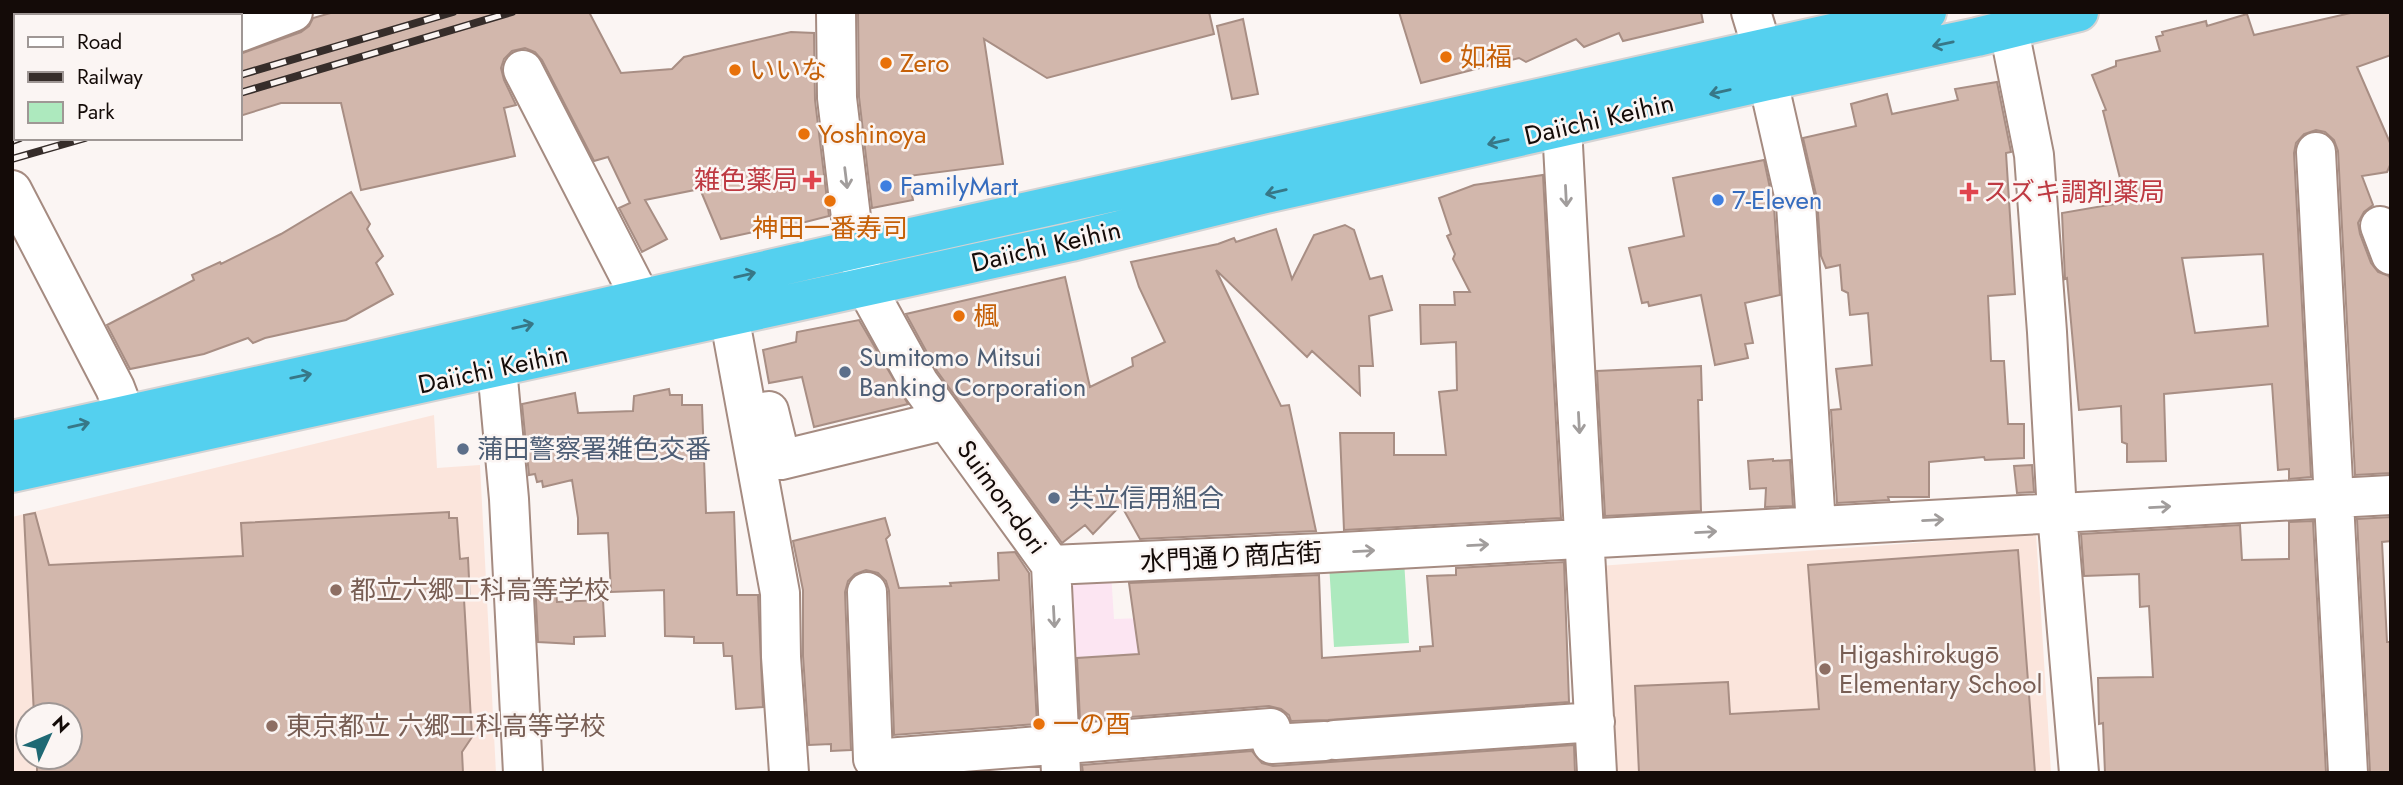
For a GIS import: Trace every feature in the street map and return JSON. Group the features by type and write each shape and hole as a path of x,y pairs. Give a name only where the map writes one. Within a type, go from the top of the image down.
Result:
{"highway":[{"name":"Daiichi Keihin","path":"12,473 497,368 739,325 866,287 1562,127 1927,12"},
{"name":"Daiichi Keihin","path":"12,440 857,249 1765,64 2010,21 2079,12"}],"street":[{"path":"242,31 293,12"},
{"name":"Suimon-dori","path":"836,12 837,98 852,226 866,287 912,371 1051,565 1060,759"},
{"path":"1751,12 1796,204 1816,526"},
{"path":"2010,21 2034,155 2057,513 2079,773"},
{"path":"523,70 641,299"},
{"path":"1562,127 1597,773"},
{"path":"2316,152 2348,773"},
{"path":"12,190 115,388 125,414"},
{"path":"739,325 781,460 946,419"},
{"path":"739,325 780,593 781,657 789,773"},
{"path":"497,368 509,499 523,773"},
{"name":"水門通り商店街","path":"1051,565 1410,549 2391,495"},
{"path":"867,592 873,759 1060,759 1271,728 1272,744 1595,722"}],"shaded area":[{"path":"434,415 437,468 480,465 496,773 12,773 12,517"},
{"name":"Higashirokugō Elementary School","path":"2036,534 2051,773 1612,773 1599,566"},
{"path":"1111,573 1114,619 1144,618 1146,653 1064,658 1059,576"}],"green space":[{"path":"1404,559 1409,643 1334,647 1329,563"}],"building":[{"path":"334,12 589,12 621,73 672,69 684,57 791,32 814,33 815,100 829,216 721,239 700,189 645,200 667,239 642,252 619,208 630,203 608,157 594,161 542,60 535,52 525,48 512,51 504,59 501,68 516,105 504,108 515,156 361,190 341,103 281,103 242,115 242,53 301,32 309,26 313,18"},
{"path":"858,12 1209,12 1214,34 1047,78 984,39 1003,164 908,176 913,200 872,208 859,97"},
{"path":"1399,12 1701,12 1703,22 1623,41 1619,33 1584,47 1576,39 1526,62 1519,58 1421,83"},
{"path":"2355,12 2391,12 2391,55 2357,67 2391,145 2391,163 2387,172 2362,176 2373,205 2364,212 2358,223 2371,263 2378,272 2389,276 2391,282 2391,473 2355,475 2338,151 2334,140 2325,132 2316,130 2304,134 2296,143 2294,153 2311,477 2289,479 2289,469 2278,470 2272,384 2164,394 2166,461 2127,462 2127,444 2122,442 2121,406 2079,410 2067,278 2065,279 2062,213 2126,202 2103,111 2106,110 2092,75 2116,66 2116,61 2160,51 2156,37 2163,35 2162,32 2206,21 2207,26 2247,14 2254,35","holes":["2263,254 2268,326 2195,333 2182,258"]},
{"path":"1243,19 1258,94 1232,99 1217,26"},
{"path":"1997,82 2011,152 2006,153 2015,294 1988,296 1991,361 2004,361 2008,424 2024,424 2024,458 1985,460 1984,457 1929,462 1929,497 1888,497 1889,500 1837,503 1831,410 1841,409 1836,369 1872,365 1868,313 1850,315 1848,293 1842,290 1840,265 1826,268 1821,256 1817,199 1803,138 1856,126 1851,104 1887,94 1892,114 1958,100 1955,89"},
{"path":"1764,160 1774,207 1780,295 1745,303 1753,343 1745,344 1748,358 1715,365 1701,295 1649,306 1648,302 1642,303 1629,248 1684,236 1673,178"},
{"path":"1543,175 1561,518 1344,530 1340,433 1394,433 1394,455 1446,455 1439,392 1457,390 1456,342 1421,344 1420,305 1455,305 1454,292 1470,292 1453,259 1455,254 1447,236 1451,234 1439,198 1474,185"},
{"path":"351,192 370,224 367,229 383,256 376,263 393,294 346,320 253,343 248,338 204,354 130,369 107,325 194,280 192,275 220,262 221,264 281,234"},
{"path":"1345,225 1354,230 1370,279 1382,276 1392,310 1369,316 1373,366 1359,366 1360,395 1312,351 1307,357 1216,270 1281,406 1289,405 1316,531 1140,539 1121,505 1093,534 1085,525 1062,543 937,371 906,314 1065,277 1090,387 1133,366 1132,358 1165,342 1139,287 1131,262 1218,244 1234,238 1236,242 1276,229 1292,279 1314,235"},
{"path":"859,320 908,404 814,427 802,377 769,383 763,350 796,342 797,332"},
{"path":"1701,366 1702,400 1698,400 1701,511 1605,516 1597,371"},
{"path":"669,389 670,395 682,395 682,405 702,405 706,513 734,512 737,595 758,595 763,707 736,709 732,656 724,656 723,643 694,643 694,637 665,636 664,590 611,592 608,533 578,534 572,480 543,487 542,481 537,482 535,474 529,475 522,404 575,393 578,413 633,411 634,396"},
{"path":"1790,460 1793,506 1765,507 1766,488 1750,489 1748,461"},
{"path":"2032,465 2034,492 2017,493 2014,466"},
{"path":"449,512 449,518 457,518 460,559 468,558 470,599 464,599 472,737 462,752 463,773 37,773 84,771 84,701 33,701 24,515 35,513 49,565 243,556 241,523"},
{"path":"2391,517 2391,541 2382,542 2387,642 2391,642 2391,773 2370,773 2357,519"},
{"path":"885,518 890,535 886,539 899,588 951,586 950,583 999,580 998,553 1015,552 1029,573 1037,724 894,735 889,591 886,581 878,573 866,570 855,574 848,581 845,592 851,750 831,751 831,744 809,745 803,656 803,590 793,541"},
{"path":"2313,521 2326,773 2105,773 2103,723 2099,724 2098,678 2153,677 2149,606 2140,607 2139,574 2084,576 2081,534 2240,525 2242,560 2289,559 2289,522"},
{"name":"Higashirokugō Elementary School","path":"2018,550 2035,773 1639,773 1635,686 1728,682 1730,714 1819,709 1808,565"},
{"path":"1564,562 1569,702 1328,720 1291,721 1289,715 1281,709 1269,706 1080,721 1077,658 1139,654 1129,583 1319,575 1322,658 1420,651 1420,647 1433,646 1427,576 1456,575 1456,568"},
{"path":"555,580 557,602 603,600 605,636 574,637 574,644 538,642 535,581"},
{"path":"1574,745 1575,773 1083,773 1082,765 1252,751 1262,763 1273,766"}],"railway":[{"path":"242,74 453,12"},
{"path":"242,92 512,12"},
{"path":"12,159 78,140"}],"place":[{"name":"如福","path":"1446,57"},
{"name":"Zero","path":"886,63"},
{"name":"いいな","path":"735,70"},
{"name":"Yoshinoya","path":"804,134"},
{"name":"雑色薬局","path":"812,180"},
{"name":"FamilyMart","path":"886,186"},
{"name":"スズキ調剤薬局","path":"1969,192"},
{"name":"7-Eleven","path":"1718,200"},
{"name":"神田一番寿司","path":"830,201"},
{"name":"楓","path":"959,316"},
{"name":"Sumitomo Mitsui Banking Corporation","path":"845,372"},
{"name":"蒲田警察署雑色交番","path":"463,449"},
{"name":"共立信用組合","path":"1054,498"},
{"name":"都立六郷工科高等学校","path":"336,590"},
{"name":"Higashirokugō Elementary School","path":"1825,669"},
{"name":"一の酉","path":"1039,724"},
{"name":"東京都立 六郷工科高等学校","path":"272,726"}]}
